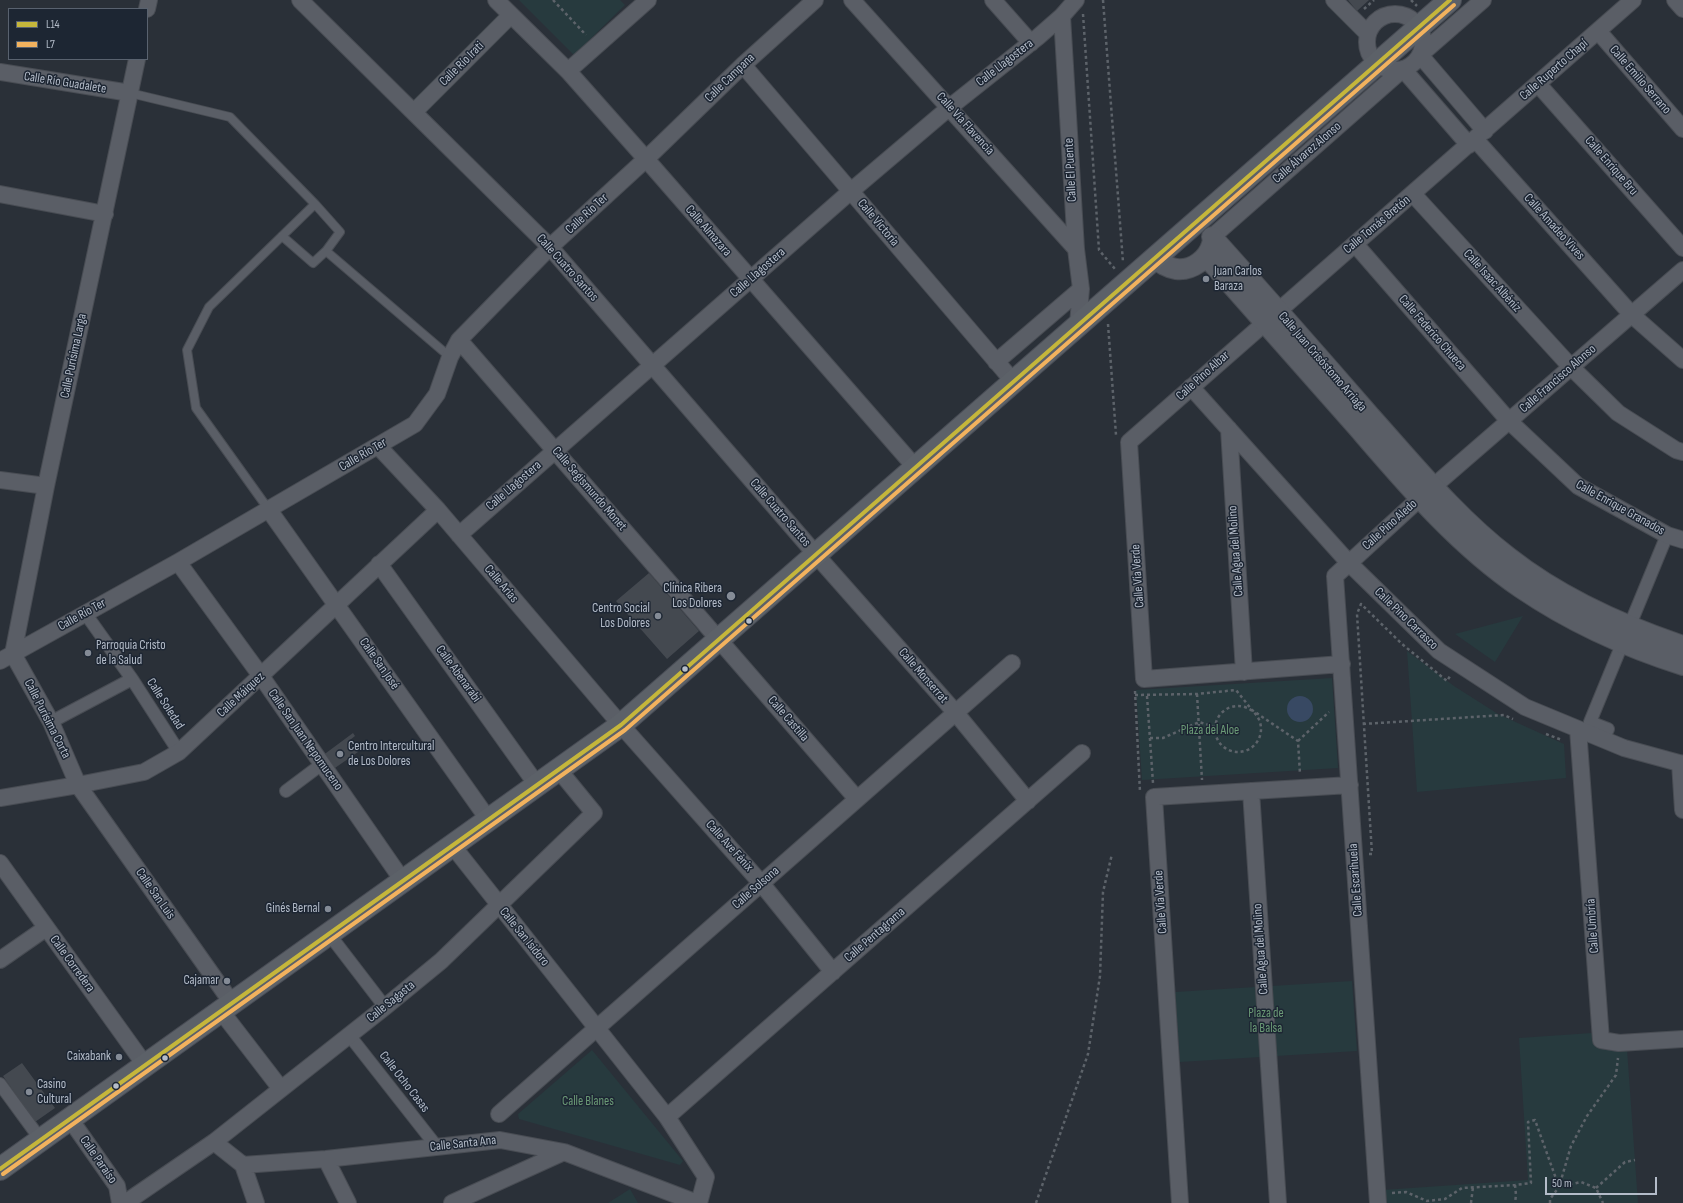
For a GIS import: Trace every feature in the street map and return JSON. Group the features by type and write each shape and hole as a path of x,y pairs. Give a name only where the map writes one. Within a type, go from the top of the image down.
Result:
{"main road":[{"name":"Calle Álvarez Alonso","path":"0,1169 620,725 1450,0"}],"street":[{"name":"Calle Cuatro Santos","path":"300,0 550,247 816,554"},
{"name":"Calle Almazara","path":"496,0 568,72 646,158 914,468"},
{"path":"568,72 648,0"},
{"name":"Calle Campana","path":"646,158 743,65 815,0"},
{"name":"Calle Vía Flavencia","path":"852,0 950,107 1076,249"},
{"path":"993,0 1031,43"},
{"path":"1334,0 1368,34"},
{"path":"1420,56 1483,0"},
{"name":"Calle Ruperto Chapí","path":"1476,138 1633,0"},
{"path":"1675,0 1683,9"},
{"name":"Calle Llagostera","path":"459,535 851,191 950,107 1031,43 1062,16 1080,4"},
{"path":"1403,7 1419,27 1424,41 1420,56 1476,138 1403,69 1387,69 1378,64 1369,51 1367,42 1368,34 1375,22 1380,18 1395,14 1403,7"},
{"name":"Calle Río Irati","path":"414,112 511,15"},
{"name":"Calle El Puente","path":"1062,16 1076,249 1081,289 1078,324"},
{"name":"Calle Emilio Serrano","path":"1598,31 1683,129"},
{"name":"Calle Álvarez Alonso","path":"1212,237 1403,69 1415,62 1420,56"},
{"name":"Calle Purísima Larga","path":"6,657 46,486 137,60"},
{"name":"Calle Victoria","path":"743,65 1013,381"},
{"name":"Calle Río Guadalete","path":"0,72 130,93"},
{"name":"Calle Enrique Bru","path":"1538,84 1683,248"},
{"name":"Calle Tomás Bretón","path":"1271,316 1476,138"},
{"name":"Calle Amadeo Vives","path":"1476,138 1632,315 1683,360"},
{"name":"Calle Río Ter","path":"6,657 178,562 415,424 437,394 450,357 459,340 550,247 646,158"},
{"path":"0,194 105,214"},
{"name":"Calle Isaac Albéniz","path":"1413,194 1571,367 1618,413 1676,450 1683,452"},
{"path":"1154,258 1169,267 1182,269 1195,265 1206,256 1211,246 1212,237 1210,226 1204,215"},
{"name":"Calle Juan Crisóstomo Arriaga","path":"1212,237 1271,316 1426,493 1531,574 1583,605 1626,634"},
{"name":"Calle Federico Chueca","path":"1355,244 1509,421"},
{"name":"Calle Juan Crisóstomo Arriaga","path":"1206,256 1271,316"},
{"name":"Calle Francisco Alonso","path":"1426,493 1683,270"},
{"path":"996,362 1081,289"},
{"name":"Calle Pino Albar","path":"1123,439 1191,387 1271,316"},
{"name":"Calle Segismundo Monet","path":"459,340 719,639"},
{"name":"Calle Pino Carrasco","path":"1191,387 1349,563 1438,651 1525,708 1624,748 1681,764"},
{"name":"Calle Enrique Granados","path":"1509,421 1578,486 1667,535 1683,540"},
{"name":"Calle Agua del Molino","path":"1229,429 1244,672"},
{"name":"Calle Vía Verde","path":"1123,439 1144,679 1342,664"},
{"name":"Calle Arias","path":"378,446 438,510 620,725"},
{"path":"0,480 46,486"},
{"name":"Calle Pino Aledo","path":"1349,563 1426,493"},
{"name":"Calle San José","path":"269,510 488,819"},
{"name":"Calle Máiquez","path":"0,798 144,772 179,752 438,510"},
{"path":"1603,740 1608,729 1590,722 1667,535"},
{"name":"Calle Monserrat","path":"816,554 955,712 1028,800"},
{"name":"Calle San Juan Nepomuceno","path":"178,562 261,676 403,881"},
{"name":"Calle Escarihuela","path":"1349,563 1335,576 1350,785 1384,1200"},
{"name":"Calle Abenarabi","path":"379,564 537,785"},
{"name":"Calle Soledad","path":"85,614 132,679 179,752"},
{"path":"1626,634 1683,646"},
{"path":"1626,634 1683,665"},
{"name":"Calle Castilla","path":"719,639 857,799"},
{"name":"Calle Purísima Corta","path":"6,657 51,722 78,785"},
{"name":"Calle Solsona","path":"499,1114 1012,662"},
{"path":"51,722 132,679"},
{"name":"Calle Ave Fénix","path":"620,725 761,883 833,972"},
{"name":"Calle Umbría","path":"1578,729 1601,1040 1619,1043 1683,1040"},
{"name":"Calle Pentagrama","path":"667,1117 1082,753"},
{"path":"286,791 322,764"},
{"path":"1681,764 1683,810"},
{"name":"Calle Sagasta","path":"125,1203 214,1142 385,1007 441,960 499,906 594,813 558,769"},
{"name":"Calle Vía Verde","path":"1180,1203 1154,797 1202,784 1250,791 1350,785"},
{"name":"Calle San Luis","path":"78,785 281,1089"},
{"name":"Calle Agua del Molino","path":"1250,791 1278,1203"},
{"name":"Calle San Isidoro","path":"452,845 499,906 597,1027"},
{"name":"Calle Corredera","path":"0,863 145,1065"},
{"path":"0,960 46,928"},
{"path":"329,934 385,1007"},
{"path":"597,1027 667,1117 706,1177 698,1203"},
{"name":"Calle Ocho Casas","path":"349,1035 437,1147"},
{"path":"0,1084 41,1140"},
{"name":"Calle Paraíso","path":"70,1119 117,1186 120,1203"},
{"name":"Calle Santa Ana","path":"243,1165 326,1159 500,1140 564,1152 698,1203"},
{"path":"214,1142 243,1165 256,1203"},
{"path":"452,1203 564,1152"},
{"path":"326,1159 348,1203"}],"lane":[{"path":"130,93 230,117 315,204 340,232 326,251 313,263 282,236"},
{"path":"269,510 196,408 187,350 209,308 315,204"},
{"path":"326,251 450,357"}],"path":[{"path":"552,0 586,35 598,44"},
{"path":"1103,0 1123,263"},
{"path":"1080,4 1098,250 1116,270"},
{"path":"1102,303 1107,319 1123,439"},
{"path":"1134,687 1140,797"},
{"path":"1197,694 1202,784"},
{"path":"1147,696 1153,784 1160,784"},
{"path":"1238,705 1246,707 1255,714 1261,724 1261,732 1259,740 1252,747 1245,751 1235,752 1220,744 1216,737 1215,728 1217,720 1224,710 1238,705"},
{"path":"1298,741 1329,712 1333,712"},
{"path":"1346,725 1504,715 1517,721"},
{"path":"1150,738 1163,738 1198,722 1215,728"},
{"path":"1543,733 1568,742"},
{"path":"1293,776 1300,776"},
{"path":"1036,1203 1088,1054 1100,976 1103,892 1112,854"},
{"path":"1550,1203 1550,1199 1559,1187 1571,1146 1587,1116 1616,1075 1619,1043"},
{"path":"1384,1200 1389,1193 1406,1192 1427,1201 1445,1199 1462,1188 1531,1183 1528,1122 1535,1120 1559,1187"},
{"path":"1596,1188 1625,1162 1634,1160"},
{"path":"1559,1187 1581,1182 1596,1188 1602,1203"},
{"path":"1515,1185 1515,1203"},
{"path":"1471,1203 1473,1187"}],"green space":[{"path":"519,0 620,0 625,5 574,55"},
{"path":"1523,616 1495,662 1455,634"},
{"path":"1407,651 1454,686 1498,714 1564,744 1566,778 1417,792"},
{"name":"Plaza del Aloe","path":"1332,678 1338,768 1142,780 1136,690"},
{"name":"Plaza de la Balsa","path":"1352,981 1357,1051 1180,1062 1175,992"},
{"path":"1592,1033 1597,1042 1627,1049 1638,1203 1384,1203 1383,1190 1528,1180 1519,1038"},
{"name":"Calle Blanes","path":"592,1050 683,1161 680,1165 519,1119 518,1114"},
{"path":"630,1189 638,1203 608,1203"}],"water":[{"path":"1300,696 1309,700 1313,709 1309,718 1300,722 1291,718 1287,709 1291,700"}],"building":[{"path":"1348,0 1369,0 1357,11"},
{"name":"Centro Social Los Dolores","path":"649,573 699,631 667,659 616,601"},
{"name":"Centro Intercultural de Los Dolores","path":"353,733 355,736 350,740 358,752 332,770 322,756"},
{"name":"Casino Cultural","path":"22,1063 55,1108 35,1122 3,1076"}],"transit line":[{"name":"L14","path":"0,1169 621,725 1450,0"},
{"name":"L7","path":"3,1174 625,730 1454,5"}],"place":[{"name":"Juan Carlos Baraza","path":"1206,279"},
{"name":"Clínica Ribera Los Dolores","path":"731,596"},
{"name":"Centro Social Los Dolores","path":"658,616"},
{"name":"Parroquia Cristo de la Salud","path":"88,653"},
{"name":"Centro Intercultural de Los Dolores","path":"340,754"},
{"name":"Ginés Bernal","path":"328,909"},
{"name":"Cajamar","path":"227,981"},
{"name":"Caixabank","path":"119,1057"},
{"name":"Casino Cultural","path":"29,1092"}]}
